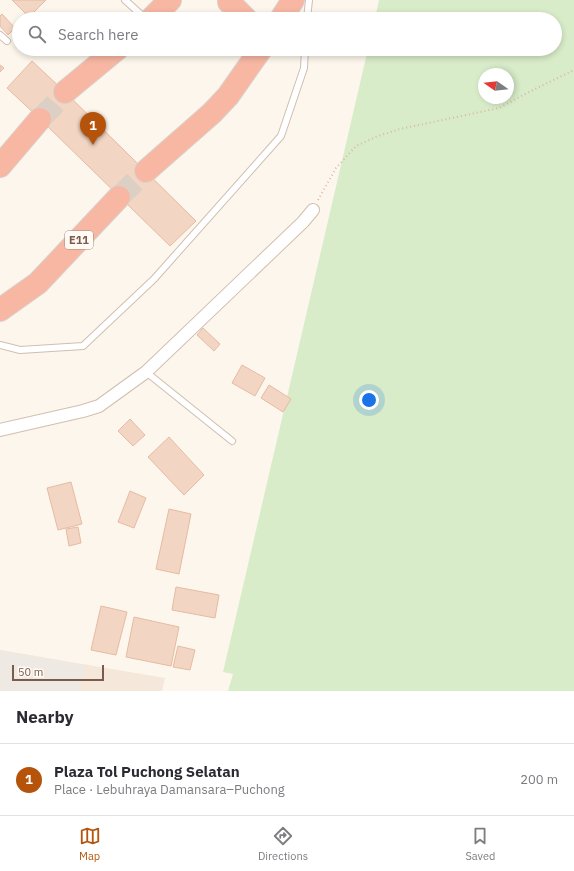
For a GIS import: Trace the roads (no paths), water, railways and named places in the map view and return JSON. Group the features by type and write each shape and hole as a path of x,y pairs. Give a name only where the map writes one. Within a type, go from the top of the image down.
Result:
{"highway":[{"path":"158,12 170,0"},
{"path":"229,0 229,2 239,12"},
{"path":"285,12 293,0"},
{"path":"65,92 109,56"},
{"path":"146,171 212,113 228,96 256,56"},
{"path":"0,166 40,119"},
{"name":"E11","path":"0,310 38,283 119,198"}],"street":[{"path":"0,430 99,406 146,372 303,222 313,210"}],"lane":[{"path":"125,0 138,12"},
{"path":"308,12 309,0"},
{"path":"0,35 7,41"},
{"path":"0,345 20,350 83,346 154,279 281,136 304,68 305,56"},
{"path":"146,372 232,441"}],"tunnel":[{"path":"40,119 65,92"},
{"path":"119,197 146,171"}],"place":[{"name":"Plaza Tol Puchong Selatan","path":"93,145"}]}
